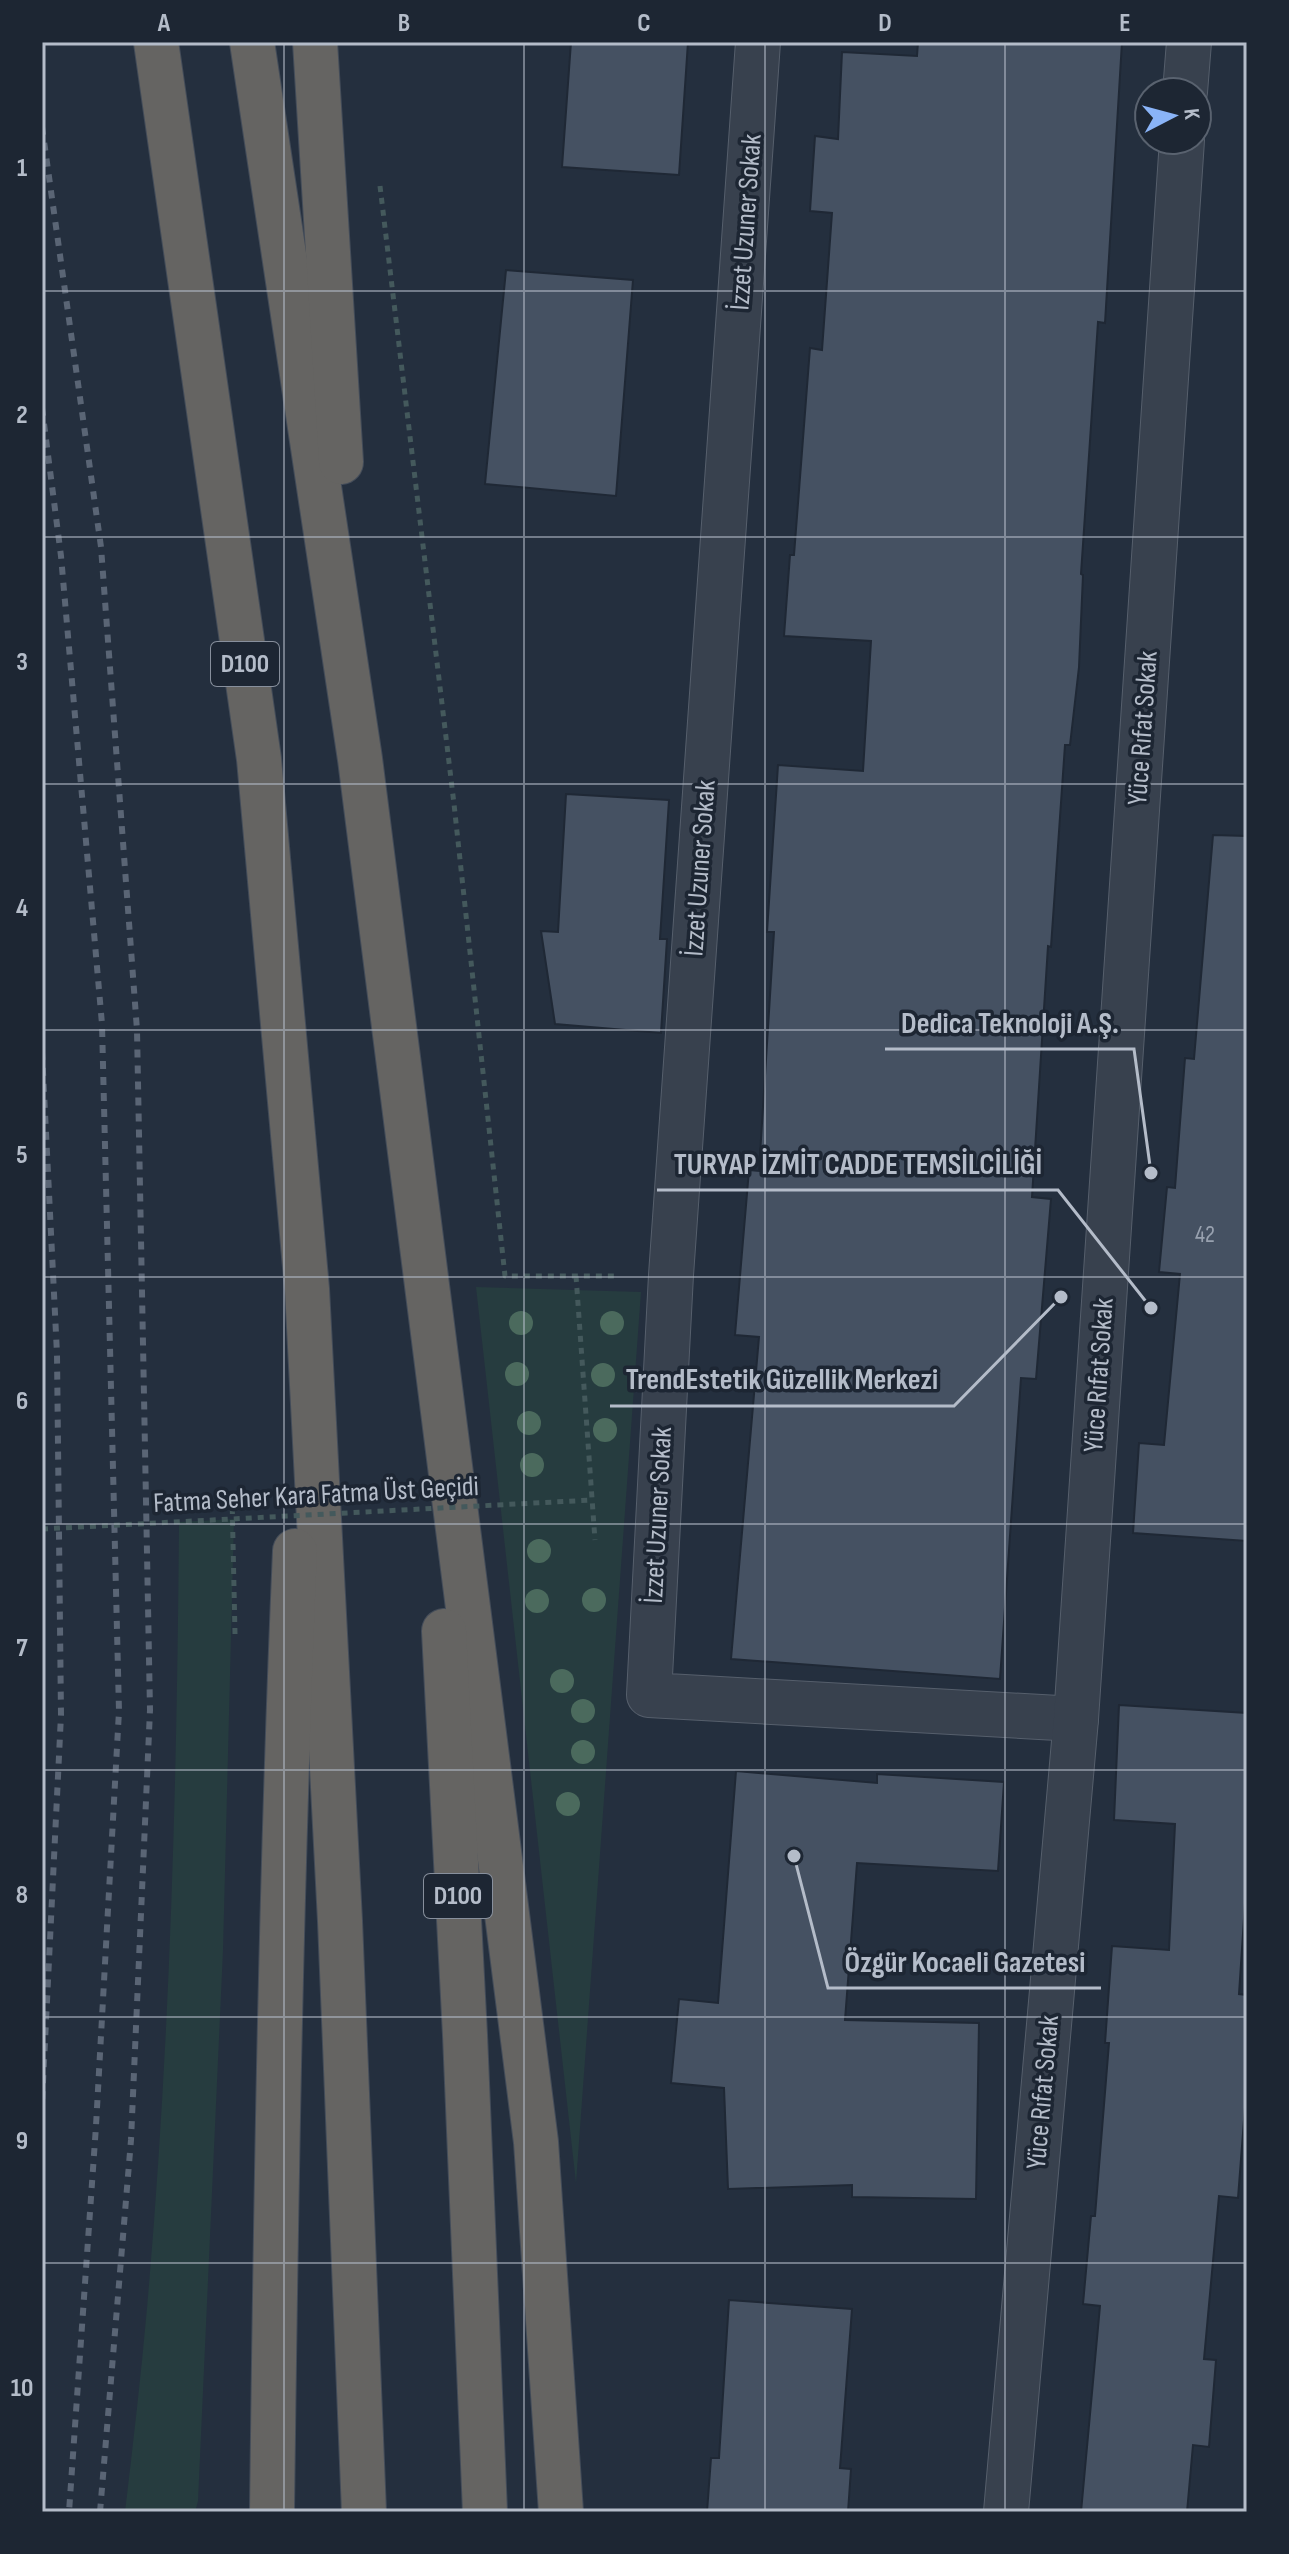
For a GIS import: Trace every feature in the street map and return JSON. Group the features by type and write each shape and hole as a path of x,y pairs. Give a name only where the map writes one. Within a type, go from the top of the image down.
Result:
{"highway":[{"name":"D100","path":"156,42 259,759 307,1289 340,1921 364,2512"},
{"name":"D100","path":"252,42 360,759 426,1281 465,2035 485,2512"},
{"path":"315,42 360,759"},
{"path":"426,1281 536,2142 561,2512"},
{"path":"272,2512 284,1803 307,1289"}],"street":[{"name":"İzzet Uzuner Sokak","path":"758,42 671,1275 649,1695 1076,1719"},
{"path":"1186,76 1189,42"},
{"name":"Yüce Rıfat Sokak","path":"1006,2512 1076,1719 1181,156"}],"path":[{"path":"379,176 454,804 505,1276 671,1275"},
{"path":"576,1276 595,1540"},
{"path":"232,1496 235,1640"},
{"name":"Fatma Seher Kara Fatma Üst Geçidi","path":"42,1529 592,1500"}],"green space":[{"path":"476,1287 641,1292 576,2183"},
{"path":"234,1519 223,1950 198,2501 195,2512 125,2512 147,2308 167,2014 179,1522"}],"building":[{"path":"571,42 688,42 679,175 562,167"},
{"path":"918,42 1122,42 1105,323 1098,322 1081,574 1079,667 1070,745 1065,745 1032,1197 1051,1199 1036,1379 1021,1378 1000,1679 731,1659 759,1337 735,1335 749,1170 759,1171 774,932 767,932 778,765 863,771 871,641 784,636 790,555 794,555 810,348 822,350 832,213 810,211 815,136 838,139 842,52 917,56"},
{"path":"506,270 633,280 616,496 485,484"},
{"path":"566,794 669,800 660,939 667,939 661,1033 555,1024 541,931 558,932"},
{"path":"1213,835 1247,836 1247,1541 1133,1533 1139,1443 1164,1445 1180,1274 1159,1272 1167,1187 1175,1188 1185,1058 1194,1059"},
{"path":"1119,1705 1247,1713 1247,1873 1239,1994 1247,1995 1247,2081 1238,2198 1219,2196 1204,2359 1216,2360 1209,2447 1193,2445 1187,2512 1081,2512 1100,2306 1083,2304 1091,2216 1095,2216 1109,2043 1105,2043 1112,1946 1169,1950 1175,1824 1114,1820"},
{"path":"736,1771 877,1783 877,1774 1004,1782 998,1871 857,1863 845,2020 979,2023 976,2199 852,2197 852,2185 728,2189 724,2088 671,2083 679,1999 718,2003"},
{"path":"729,2300 852,2309 840,2468 851,2469 848,2512 707,2512 711,2458 719,2458"}],"railway":[{"path":"42,127 101,547 137,1030 150,1710 131,2140 100,2512"},
{"path":"42,408 61,556 102,1024 119,1711 96,2126 69,2512"},
{"path":"42,1052 57,1354 61,1715 42,2103"}],"place":[{"name":"Dedica Teknoloji A.Ş.","path":"1151,1173"},
{"name":"TrendEstetik Güzellik Merkezi","path":"1061,1297"},
{"name":"TURYAP İZMİT CADDE TEMSİLCİLİĞİ","path":"1151,1308"},
{"name":"Özgür Kocaeli Gazetesi","path":"794,1856"}]}
